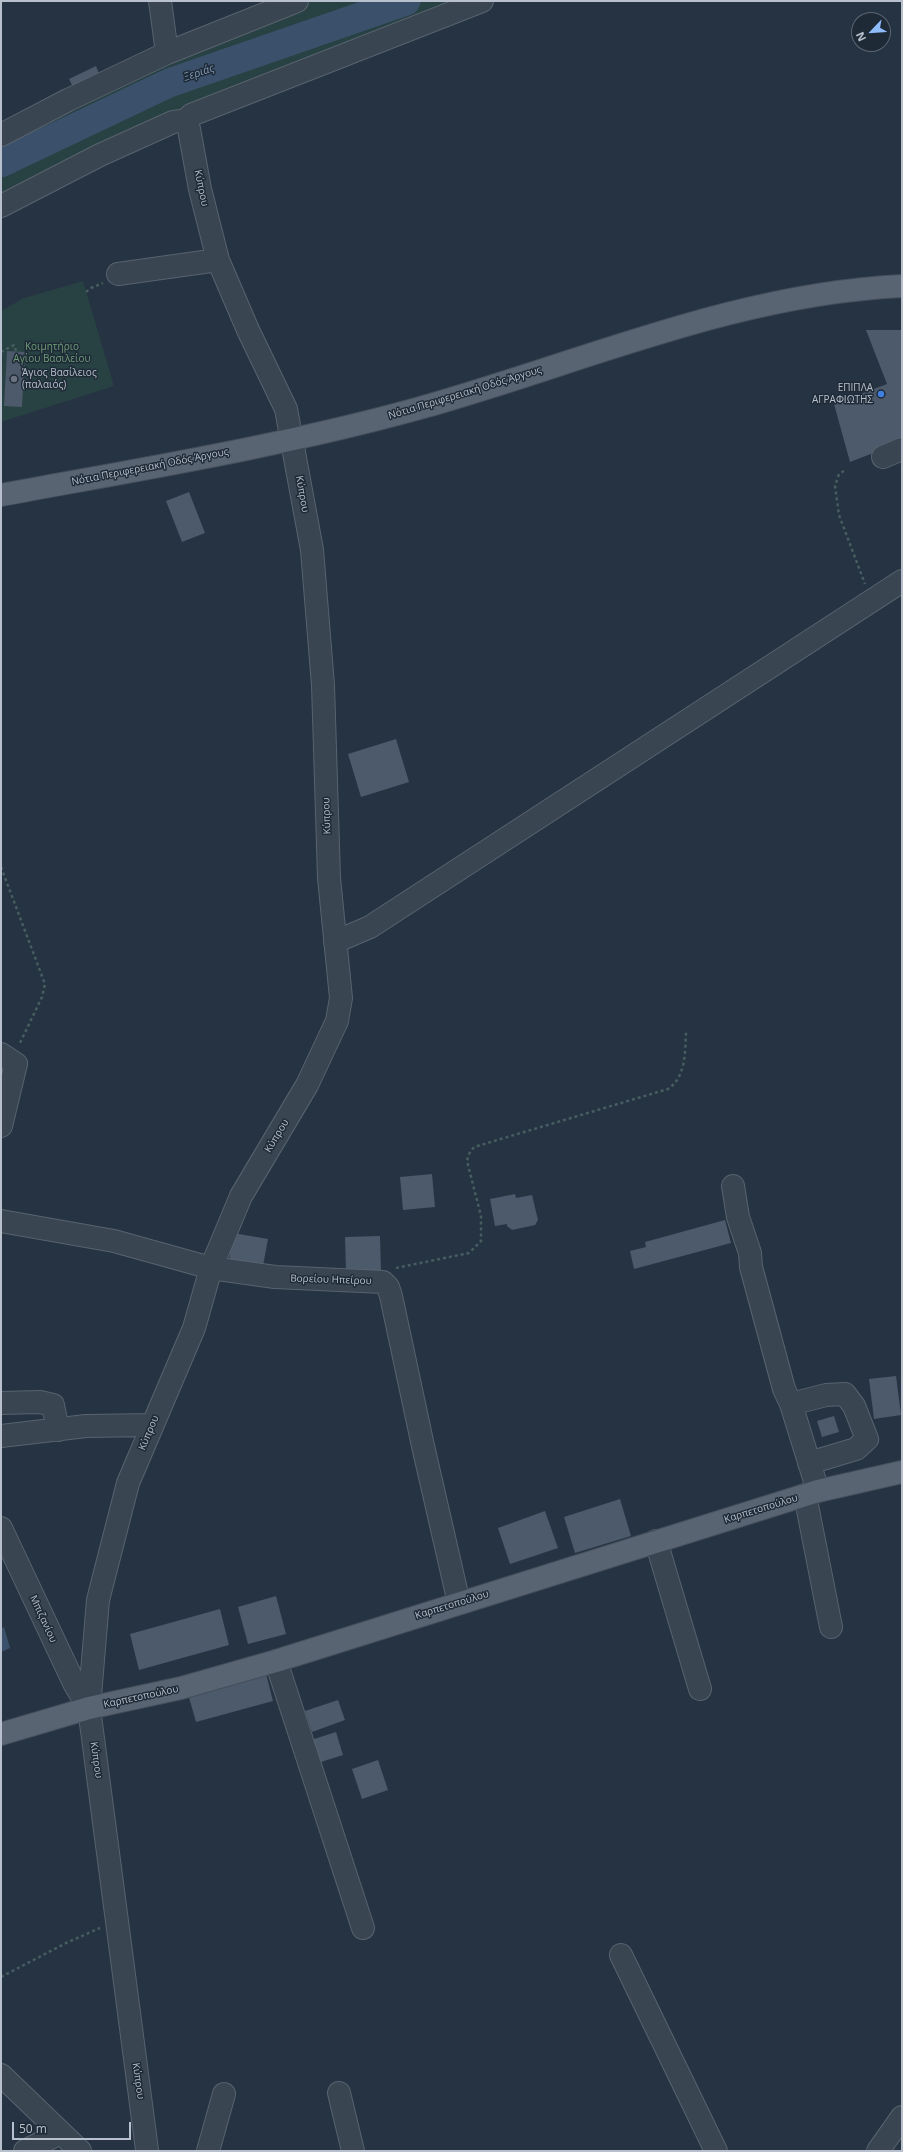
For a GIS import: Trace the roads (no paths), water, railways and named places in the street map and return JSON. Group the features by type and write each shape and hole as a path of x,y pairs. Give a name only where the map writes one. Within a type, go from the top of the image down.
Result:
{"main road":[{"name":"Νότια Περιφερειακή Οδός Άργους","path":"1,495 292,439 420,408 709,318 762,305 814,295 868,288 902,286"},
{"name":"Καρπετοπούλου","path":"1,1734 89,1708 181,1688 276,1660 812,1493 902,1472"}],"street":[{"path":"160,1 167,53"},
{"path":"1,135 65,94 297,1"},
{"path":"1,206 100,155 173,122 186,120 192,115 482,1"},
{"name":"Κύπρου","path":"147,2151 89,1708 98,1600 128,1484 194,1328 211,1268 241,1196 307,1085 337,1021 341,998 329,878 323,685 313,558 292,439 286,410 248,330 218,260 200,189 186,120"},
{"path":"118,274 218,260"},
{"path":"335,942 370,927 902,581"},
{"path":"1,1126 9,1059"},
{"path":"733,1186 738,1217 750,1253 751,1267 784,1389 791,1404 809,1463 831,1627"},
{"name":"Βορείου Ηπείρου","path":"1,1222 114,1241 211,1268 275,1278 383,1282 388,1287 459,1603"},
{"path":"791,1404 826,1395 845,1394 854,1406 867,1439 856,1449 809,1463"},
{"path":"1,1403 40,1402 53,1405 58,1430"},
{"path":"1,1436 86,1426 152,1425"},
{"name":"Μπιζανίου","path":"1,1528 74,1683 89,1708"},
{"path":"656,1541 700,1689"},
{"path":"276,1660 364,1928"},
{"path":"621,1955 716,2151"},
{"path":"3,2080 80,2151"},
{"path":"339,2093 352,2151"},
{"path":"208,2151 224,2094"},
{"path":"878,2151 902,2117"},
{"path":"26,2151 60,2133"}],"water":[{"path":"4,1627 10,1648 1,1652 1,1629"}],"waterway":[{"name":"Ξεριάς","path":"1,163 169,83 406,1"}],"place":[{"name":"Άγιος Βασίλειος (παλαιός)","path":"14,379"},
{"name":"ΕΠΙΠΛΑ ΑΓΡΑΦΙΩΤΗΣ","path":"881,394"}],"park label":[{"name":"Κοιμητήριο Αγίου Βασιλείου","path":"52,352"}]}
